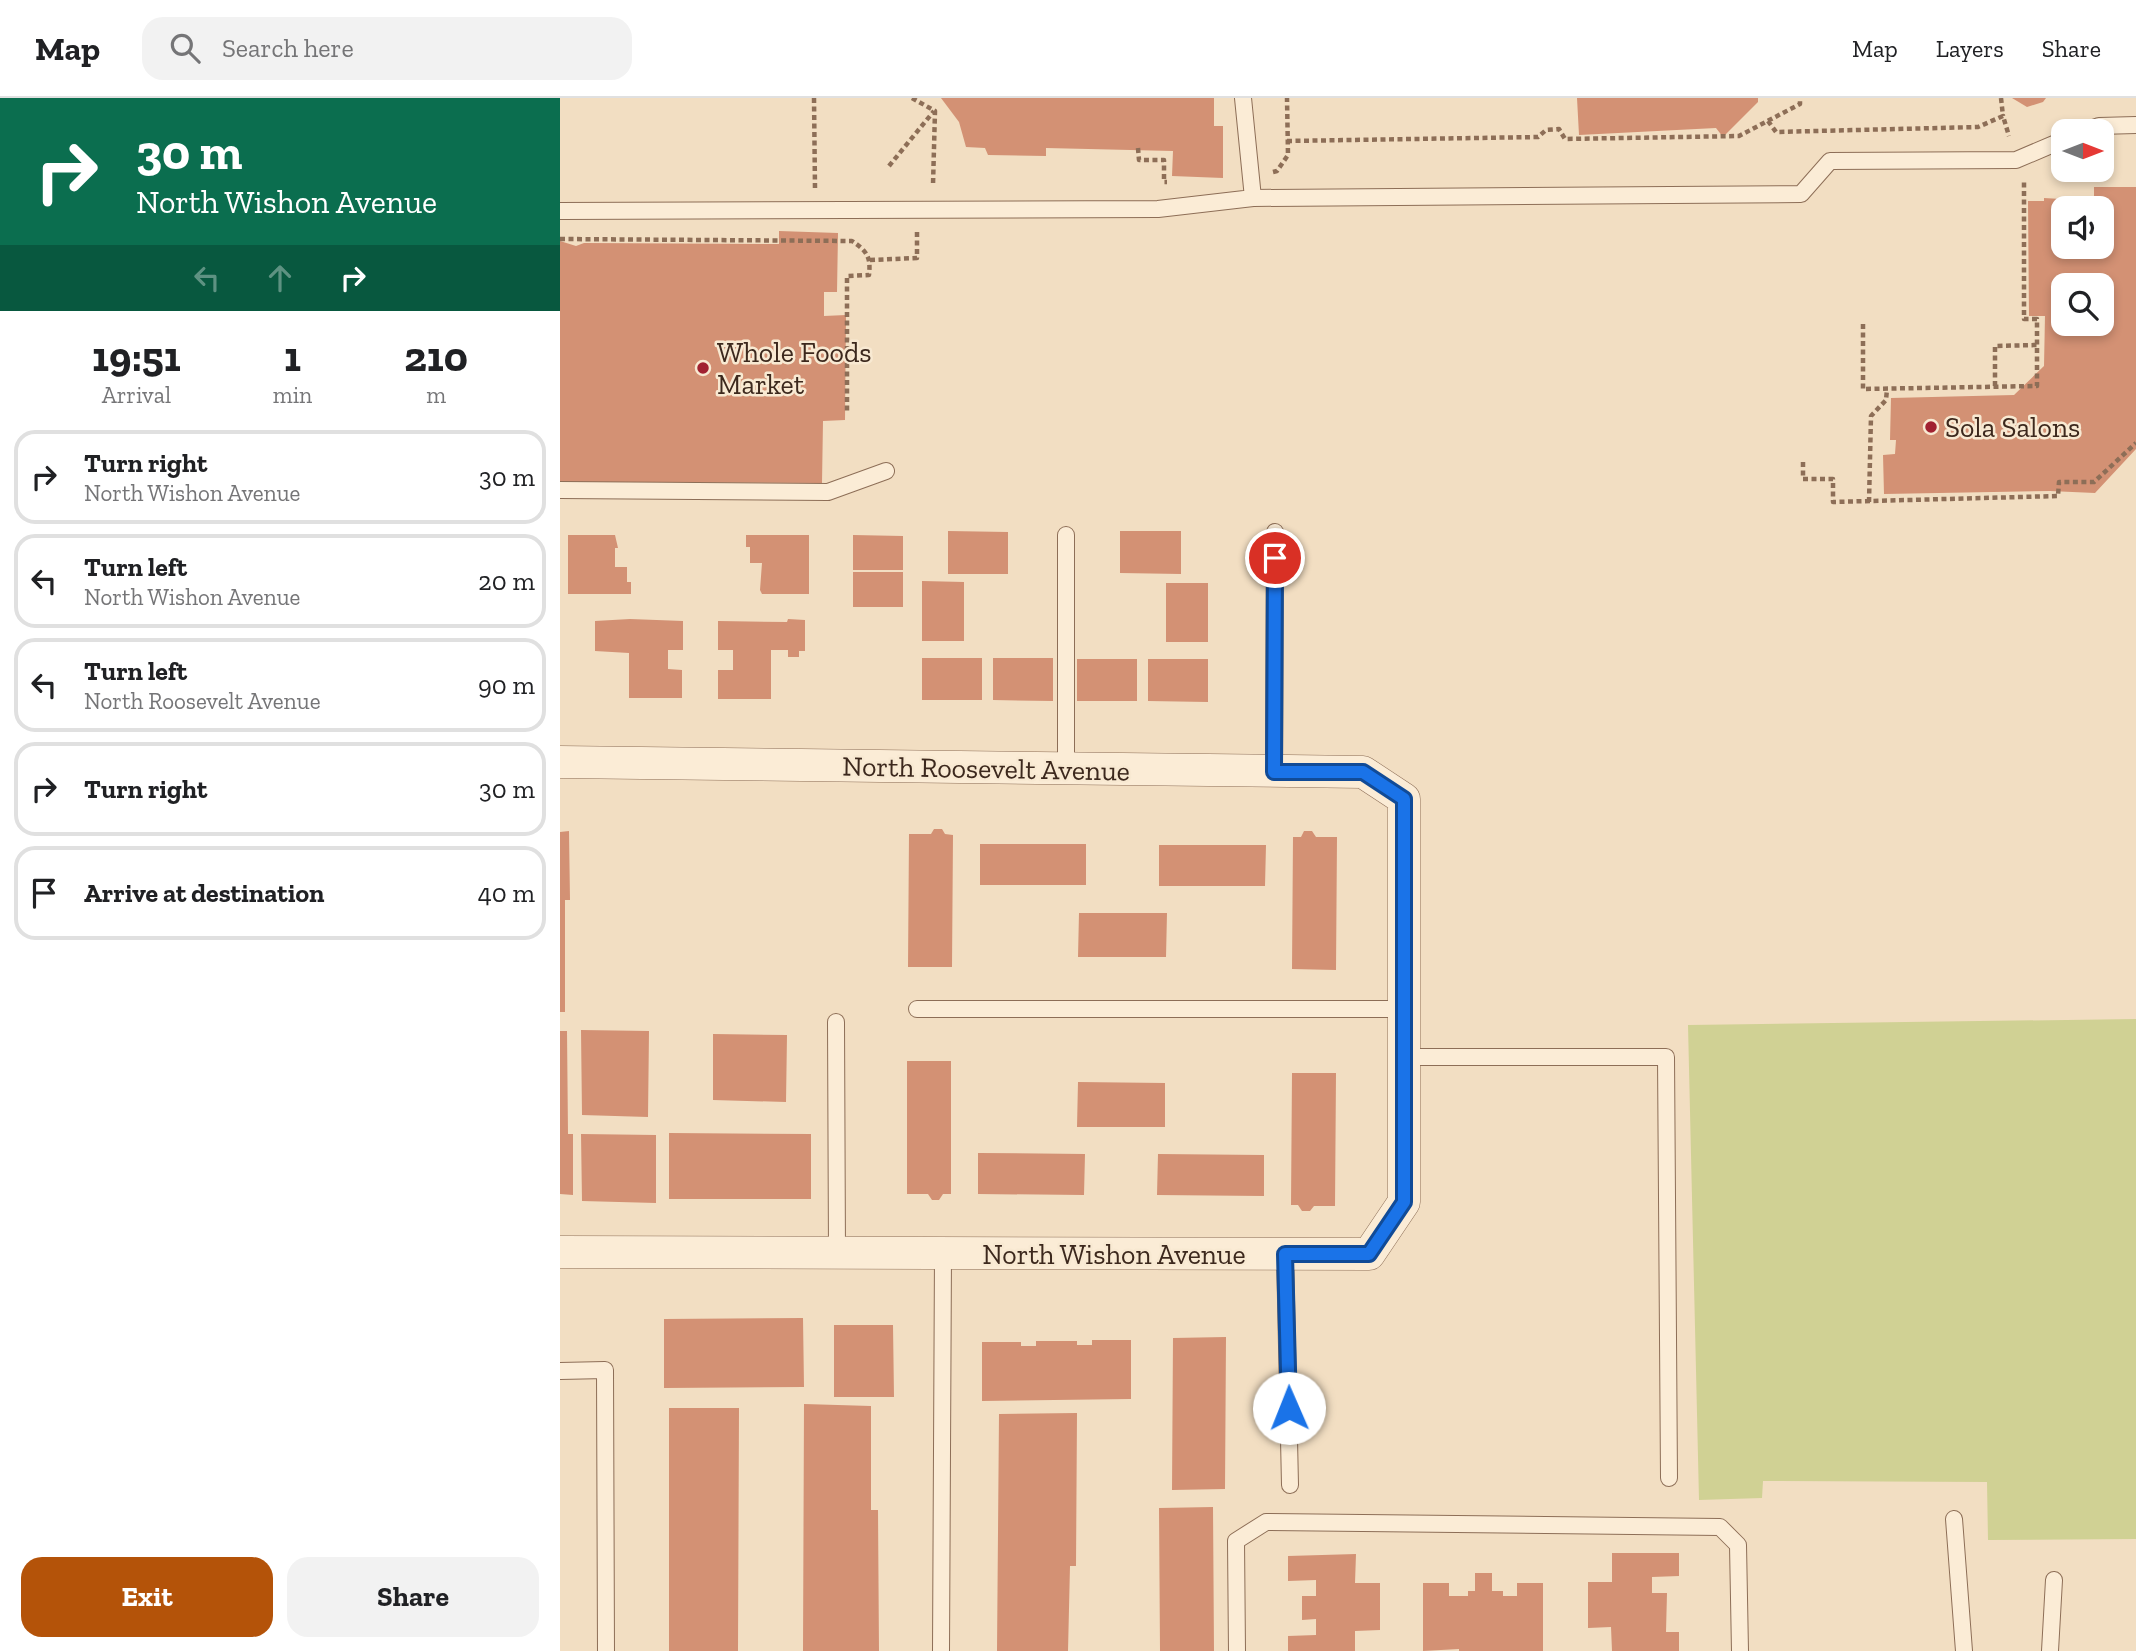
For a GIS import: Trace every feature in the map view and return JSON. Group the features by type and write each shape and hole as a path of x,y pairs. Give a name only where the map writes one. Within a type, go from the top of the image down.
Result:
{"street":[{"name":"North Roosevelt Avenue","path":"560,762 1363,772 1404,799"},
{"name":"North Wishon Avenue","path":"560,1252 1369,1254 1404,1202 1404,799"}],"lane":[{"path":"1243,98 1253,198"},
{"path":"2114,126 2136,125"},
{"path":"560,211 1158,209 1253,198 1801,194 1830,161 2016,160 2051,145"},
{"path":"560,489 828,492 886,471"},
{"path":"1274,772 1275,533"},
{"path":"1066,535 1066,769"},
{"path":"917,1009 1404,1009"},
{"path":"836,1023 837,1253"},
{"path":"1404,1057 1666,1057 1669,1478"},
{"path":"941,1651 943,1253"},
{"path":"1285,1254 1290,1485"},
{"path":"560,1370 605,1370 606,1651"},
{"path":"1954,1519 1964,1651"},
{"path":"1237,1651 1236,1541 1266,1522 1720,1527 1738,1545 1740,1651"},
{"path":"2050,1651 2054,1580"}],"path":[{"path":"814,98 815,240"},
{"path":"1287,141 1538,137 1546,130 1559,129 1565,139 1739,136 1800,104 1800,98"},
{"path":"1863,324 1863,389 2037,386 2037,319 2024,319 2026,185 2003,116 2001,98"},
{"path":"889,166 935,111"},
{"path":"1768,121 1776,132 1978,127 2003,116"},
{"path":"560,239 852,241 865,250 871,261 869,275 846,276 846,412"},
{"path":"1996,386 1995,346 2037,345"},
{"path":"1869,502 1871,416 1886,400 1887,389"},
{"path":"1803,462 1803,479 1833,479 1833,502 2058,496 2059,482 2094,482 2136,443"}],"green space":[{"path":"2136,1019 2136,1539 1988,1540 1987,1482 1763,1481 1762,1498 1699,1500 1688,1025"}],"building":[{"path":"941,98 1214,98 1214,126 1223,126 1223,178 1172,176 1173,151 1046,148 1046,156 988,155 985,148 966,147 959,122"},
{"path":"1577,98 1758,98 1758,102 1723,137 1716,128 1579,135"},
{"path":"2012,98 2046,98 2043,102 2027,107"},
{"path":"2094,187 2136,187 2136,449 2095,493 2050,491 1884,494 1883,455 1895,454 1896,440 1890,440 1891,398 2014,395 2044,366 2045,316 2029,316 2028,201 2044,201 2044,198 2051,198 2051,259 2114,259 2114,196 2094,196"},
{"name":"Whole Foods Market","path":"779,231 838,233 837,292 824,292 824,316 846,315 845,420 823,421 822,483 560,482 560,241 576,246 584,243 779,244"},
{"path":"948,531 1008,532 1008,574 948,574"},
{"path":"1120,531 1181,531 1181,574 1120,573"},
{"path":"568,535 615,535 618,548 615,548 615,567 627,567 627,582 631,582 631,594 568,594"},
{"path":"746,535 809,535 809,594 762,594 762,563 750,563 750,547 746,547"},
{"path":"853,535 903,536 903,570 853,570"},
{"path":"853,572 903,572 903,607 853,607"},
{"path":"922,581 964,582 964,641 922,641"},
{"path":"1166,583 1208,583 1208,642 1166,642"},
{"path":"788,619 805,620 805,651 799,651 799,657 788,657 788,650 771,650 771,699 718,699 718,670 733,670 733,650 718,650 718,621 787,622"},
{"path":"595,621 683,621 683,650 668,650 668,669 682,670 682,698 629,698 629,653 595,651"},
{"path":"922,658 982,658 982,700 922,700"},
{"path":"993,658 1053,658 1053,701 993,700"},
{"path":"1077,659 1137,659 1137,701 1077,701"},
{"path":"1148,659 1208,659 1208,702 1148,701"},
{"path":"934,829 942,829 945,834 953,835 952,967 908,967 909,834 931,834"},
{"path":"569,831 570,900 565,900 565,1012 560,1012 560,832"},
{"path":"1304,831 1312,831 1316,837 1337,837 1336,970 1292,969 1293,837 1301,837"},
{"path":"980,844 1086,844 1086,885 980,885"},
{"path":"1159,845 1266,845 1265,886 1159,886"},
{"path":"1079,913 1167,913 1166,957 1078,957"},
{"path":"581,1030 649,1031 648,1117 582,1115"},
{"path":"560,1031 567,1031 568,1134 573,1134 573,1195 560,1194"},
{"path":"713,1034 787,1035 786,1102 713,1100"},
{"path":"907,1061 951,1061 951,1194 943,1194 939,1200 932,1200 928,1194 907,1194"},
{"path":"1292,1073 1336,1073 1335,1206 1314,1206 1310,1211 1302,1211 1298,1205 1291,1205"},
{"path":"1078,1082 1165,1083 1165,1127 1077,1127"},
{"path":"669,1133 811,1134 811,1199 669,1199"},
{"path":"581,1134 656,1135 656,1203 582,1201"},
{"path":"978,1153 1085,1154 1084,1195 978,1194"},
{"path":"1158,1154 1264,1155 1264,1196 1157,1195"},
{"path":"803,1318 804,1387 664,1388 664,1319"},
{"path":"834,1325 893,1325 894,1397 834,1397"},
{"path":"1226,1337 1225,1489 1172,1490 1173,1338"},
{"path":"1092,1340 1131,1340 1131,1399 982,1401 982,1342 1021,1342 1021,1346 1036,1346 1036,1341 1077,1341 1077,1345 1092,1345"},
{"path":"804,1404 871,1406 871,1510 878,1510 879,1651 803,1651"},
{"path":"669,1408 739,1408 738,1651 669,1651"},
{"path":"1077,1413 1076,1566 1070,1566 1068,1651 997,1651 999,1414"},
{"path":"1213,1507 1214,1651 1160,1651 1159,1508"},
{"path":"1612,1553 1679,1553 1679,1576 1652,1577 1652,1593 1667,1593 1666,1632 1679,1632 1679,1651 1612,1651 1611,1627 1588,1628 1588,1582 1612,1582"},
{"path":"1356,1554 1355,1583 1380,1583 1380,1630 1355,1631 1355,1651 1288,1651 1288,1636 1316,1635 1316,1619 1302,1620 1302,1596 1316,1596 1316,1580 1288,1581 1288,1556"},
{"path":"1475,1573 1492,1573 1492,1591 1503,1591 1503,1596 1517,1596 1517,1583 1543,1583 1543,1651 1423,1651 1423,1583 1449,1583 1449,1596 1468,1596 1468,1591 1475,1591"}],"place":[{"name":"Whole Foods Market","path":"703,368"},
{"name":"Sola Salons","path":"1931,427"}],"route":[{"path":"1275,558 1274,772 1363,772 1404,799 1404,1202 1369,1254 1285,1254 1289,1408"}]}
